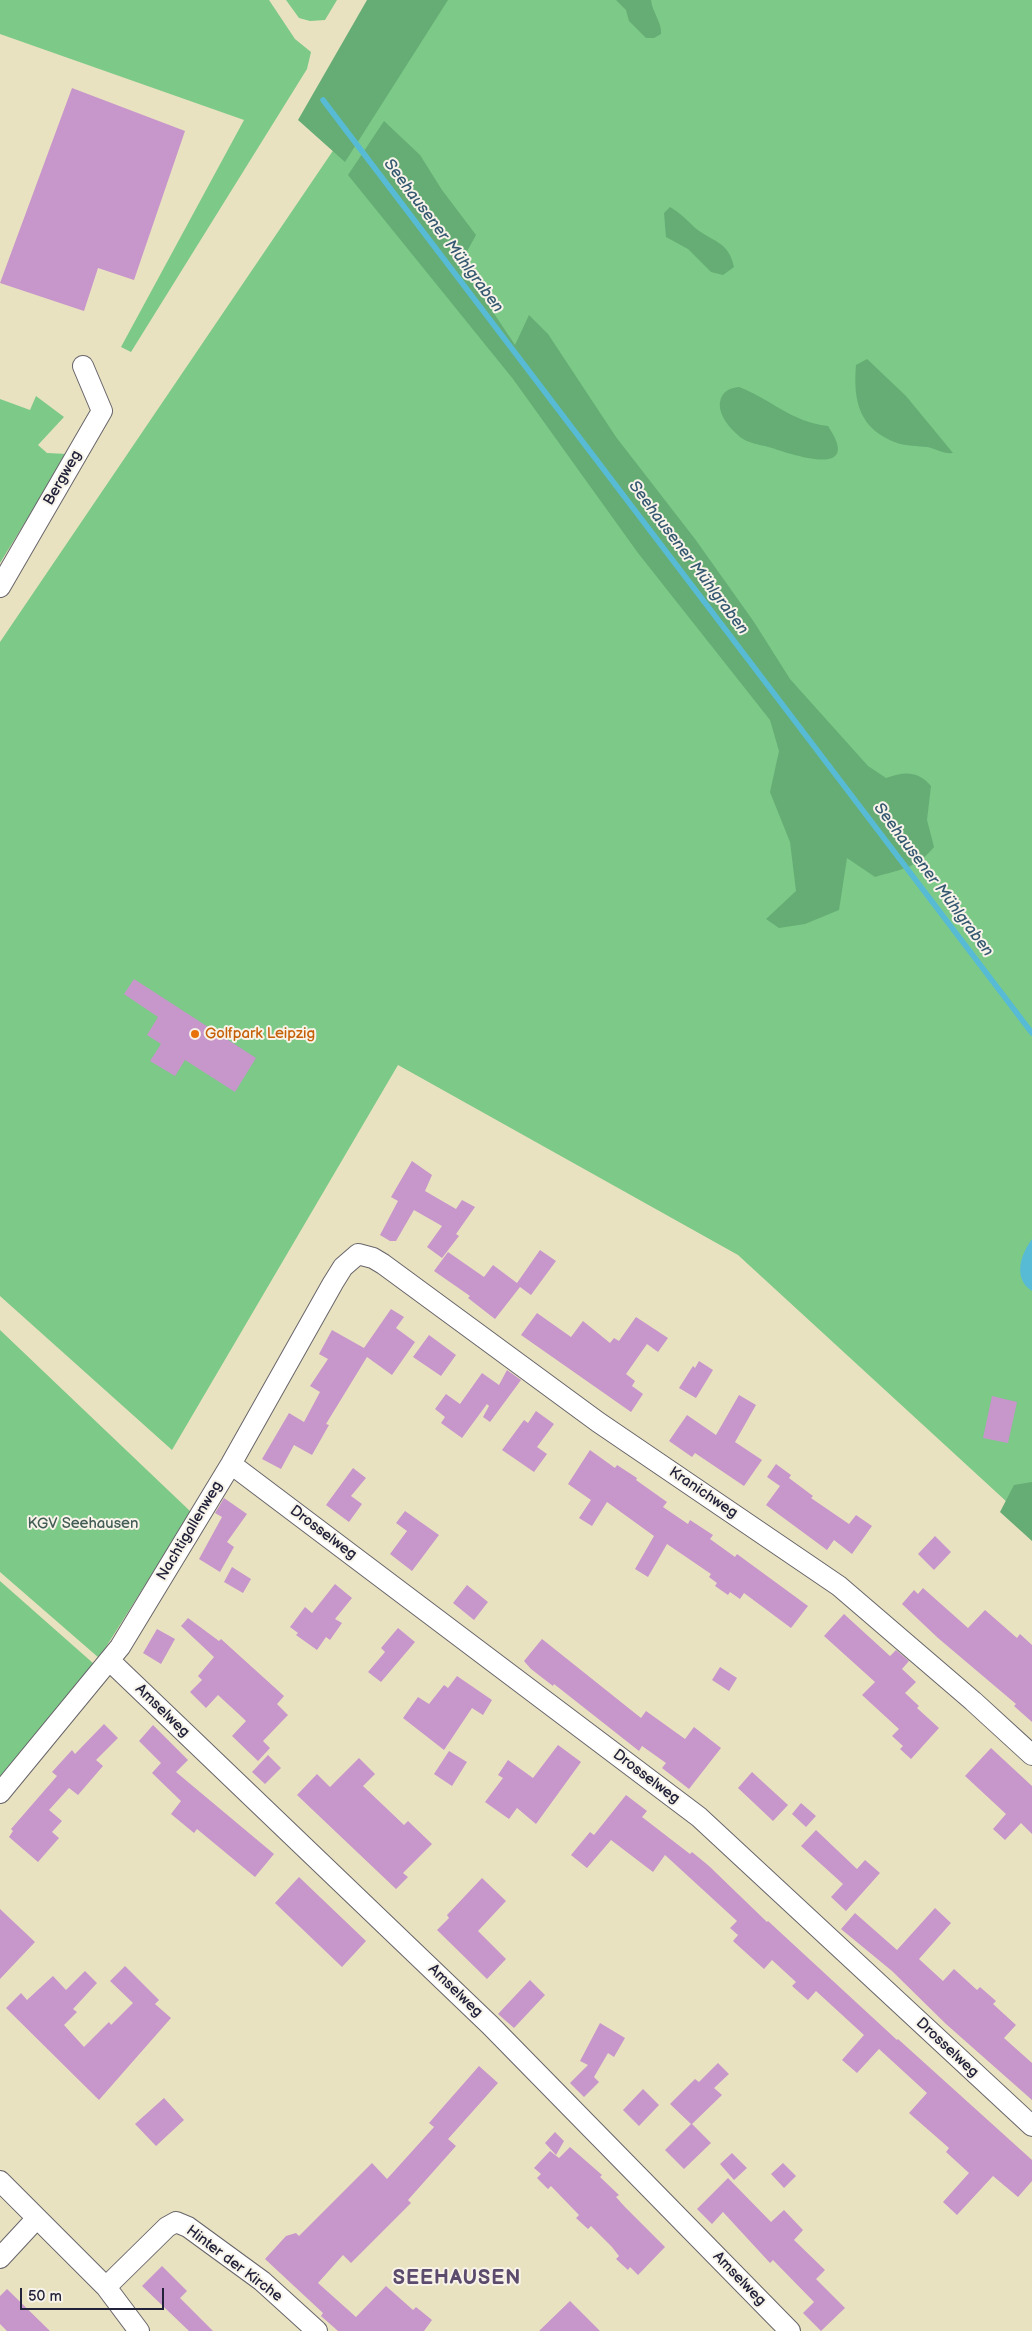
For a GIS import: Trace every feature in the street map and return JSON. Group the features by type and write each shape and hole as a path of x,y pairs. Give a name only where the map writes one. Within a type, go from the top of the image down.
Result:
{"street":[{"name":"Bergweg","path":"0,587 102,411 83,366"},
{"name":"Nachtigallenweg","path":"0,1793 110,1661 231,1464 342,1267 358,1254"},
{"name":"Kranichweg","path":"358,1254 373,1258 383,1264 598,1422 839,1586 973,1701 1032,1755"},
{"name":"Drosselweg","path":"231,1464 699,1817 1032,2126"},
{"name":"Amselweg","path":"110,1661 490,2025 790,2331"},
{"path":"0,2181 106,2287 139,2331"},
{"path":"0,2258 37,2218"},
{"name":"Hinter der Kirche","path":"106,2287 167,2227 176,2222 188,2227 262,2281 318,2331"}],"green space":[{"path":"0,0 269,0 295,39 311,52 307,69 131,352 121,347 244,120 0,34"},
{"path":"286,0 337,0 325,20 310,21 299,18"},
{"path":"367,0 448,0 345,162 298,120"},
{"name":"Golfpark Leipzig","path":"431,0 1032,0 1032,1525 738,1255 398,1065 172,1450 0,1296 0,642 368,99"},
{"path":"616,0 651,0 660,25 661,34 654,38 646,38 629,21 626,10"},
{"path":"384,121 420,155 442,190 476,235 459,266 485,300 515,345 529,315 548,334 616,437 695,539 754,622 790,679 868,766 886,778 899,774 910,774 921,777 931,786 927,820 934,847 921,860 900,870 875,877 847,858 839,910 805,924 779,928 766,919 796,891 790,842 770,792 779,751 770,720 638,553 513,379 348,175"},
{"path":"670,207 694,227 724,247 732,258 734,267 723,275 711,272 688,249 666,237 664,213"},
{"path":"867,359 906,396 953,453 897,443 874,430 861,412 856,390 856,365"},
{"path":"739,387 802,420 828,426 837,442 837,453 832,458 809,458 743,439 734,432 723,418 720,407 721,398 725,393 730,389"},
{"path":"36,396 64,417 38,445 47,453 67,454 0,563 0,399 30,410"},
{"name":"KGV Seehausen","path":"0,1330 191,1512 99,1658 0,1572"},
{"path":"1032,1482 1032,1541 1000,1512 1014,1485"},
{"path":"0,1581 94,1664 0,1780"}],"water":[{"path":"1032,1239 1032,1291 1022,1280 1020,1266"}],"building":[{"path":"72,88 185,131 134,280 98,268 84,311 0,283"},
{"path":"134,979 256,1058 235,1092 185,1060 175,1076 150,1061 161,1044 147,1035 158,1017 124,994"},
{"path":"412,1161 432,1175 425,1191 456,1209 462,1200 475,1207 456,1234 459,1236 442,1258 427,1247 442,1226 414,1210 396,1241 390,1241 380,1235 398,1201 391,1197"},
{"path":"540,1250 556,1261 531,1295 520,1287 495,1319 468,1298 470,1296 434,1271 448,1252 484,1277 493,1265 517,1283"},
{"path":"391,1309 404,1317 396,1328 415,1342 392,1375 367,1357 326,1424 329,1425 312,1455 294,1445 281,1469 262,1459 289,1413 304,1422 320,1392 310,1386 328,1359 319,1354 332,1330 364,1348"},
{"path":"537,1313 571,1337 583,1321 610,1343 614,1338 619,1341 636,1317 668,1338 658,1352 647,1344 626,1374 635,1381 632,1386 643,1394 631,1412 521,1335"},
{"path":"429,1335 456,1355 441,1376 413,1357"},
{"path":"699,1361 713,1370 696,1398 679,1388 693,1366 695,1368"},
{"path":"507,1370 521,1380 490,1422 483,1417 489,1406 487,1404 462,1438 441,1423 445,1417 435,1409 446,1394 460,1404 482,1373 499,1385"},
{"path":"739,1395 756,1405 735,1442 762,1460 744,1486 695,1453 692,1457 669,1441 687,1415 716,1435"},
{"path":"992,1396 1017,1402 1008,1443 983,1438"},
{"path":"536,1411 554,1424 537,1447 547,1454 534,1472 502,1450 524,1420 528,1423"},
{"path":"590,1450 615,1468 617,1465 637,1478 636,1480 667,1502 663,1507 688,1524 690,1520 713,1535 710,1539 735,1557 737,1554 808,1606 791,1628 744,1593 740,1599 730,1592 728,1595 715,1586 717,1583 709,1577 711,1574 667,1544 648,1577 635,1569 654,1536 607,1502 592,1526 579,1518 591,1500 568,1484"},
{"path":"776,1464 791,1475 789,1478 813,1496 811,1498 849,1524 856,1515 872,1526 852,1554 834,1540 827,1550 766,1505 780,1486 767,1477"},
{"path":"353,1468 366,1478 351,1496 362,1504 349,1522 326,1505"},
{"path":"224,1498 247,1514 227,1542 234,1547 220,1572 199,1559 222,1517 215,1513"},
{"path":"405,1511 439,1535 412,1571 390,1554 407,1531 396,1523"},
{"path":"935,1536 951,1552 934,1570 918,1554"},
{"path":"232,1567 251,1579 243,1593 224,1582"},
{"path":"335,1584 352,1598 335,1619 342,1623 330,1640 326,1637 317,1650 296,1635 298,1633 290,1627 305,1607 312,1613"},
{"path":"467,1585 488,1602 474,1620 453,1603"},
{"path":"923,1588 968,1628 985,1610 1017,1638 1020,1634 1032,1645 1032,1722 1014,1706 1016,1704 938,1638 902,1604 914,1590 918,1594"},
{"path":"844,1614 890,1656 896,1650 909,1661 902,1669 916,1682 905,1693 919,1706 917,1708 939,1728 911,1759 900,1749 903,1746 892,1736 899,1729 862,1695 875,1682 824,1636"},
{"path":"188,1618 219,1641 221,1639 284,1696 277,1704 288,1715 263,1741 270,1748 258,1761 232,1736 246,1721 218,1695 206,1708 190,1692 202,1680 198,1676 214,1657 181,1626"},
{"path":"398,1628 415,1642 381,1682 368,1672 385,1652 381,1648"},
{"path":"157,1629 175,1639 161,1664 143,1653"},
{"path":"542,1639 641,1718 646,1711 685,1739 694,1727 721,1748 689,1789 662,1768 666,1763 642,1746 639,1751 554,1684 553,1686 531,1669 524,1661"},
{"path":"720,1667 737,1678 729,1691 712,1680"},
{"path":"457,1676 492,1700 483,1715 472,1708 444,1750 403,1718 418,1697 429,1704 444,1685 448,1688"},
{"path":"104,1724 118,1738 96,1760 103,1766 78,1795 69,1788 49,1810 62,1821 52,1832 59,1838 38,1862 9,1837 13,1831 11,1829 57,1776 52,1772 72,1750 75,1754"},
{"path":"153,1725 188,1760 176,1772 274,1854 255,1877 197,1829 194,1833 171,1814 181,1801 152,1773 161,1763 139,1741"},
{"path":"558,1745 581,1762 536,1824 517,1808 509,1819 485,1802 503,1778 498,1775 508,1760 533,1778"},
{"path":"991,1748 1032,1786 1032,1834 1021,1823 1005,1840 993,1829 1006,1814 965,1776"},
{"path":"449,1751 467,1762 452,1786 434,1774"},
{"path":"268,1755 281,1768 265,1784 252,1772"},
{"path":"359,1758 375,1774 363,1786 404,1825 408,1821 432,1844 403,1873 408,1877 396,1889 297,1795 317,1774 330,1787"},
{"path":"752,1772 788,1805 773,1821 738,1788"},
{"path":"626,1795 647,1811 642,1817 690,1854 692,1852 709,1866 767,1922 1032,2160 1032,2181 1018,2197 993,2176 957,2215 943,2202 969,2173 946,2152 949,2148 909,2113 927,2093 879,2049 857,2073 842,2060 864,2035 816,1991 808,2000 792,1986 796,1982 772,1960 764,1969 733,1941 738,1935 730,1928 737,1921 665,1855 653,1872 611,1840 587,1868 571,1855 590,1832 594,1835"},
{"path":"801,1803 816,1816 806,1827 792,1814"},
{"path":"816,1830 857,1869 865,1860 880,1873 846,1911 831,1897 843,1884 801,1846"},
{"path":"299,1877 366,1941 342,1967 275,1903"},
{"path":"482,1878 506,1901 478,1931 506,1959 487,1979 437,1930 449,1918 447,1915"},
{"path":"935,1908 951,1923 919,1959 943,1981 954,1969 977,1990 980,1987 996,2001 993,2004 1016,2025 1004,2038 1032,2063 1032,2100 946,2024 892,1971 841,1929 855,1913 897,1950"},
{"path":"0,1909 35,1942 0,1979"},
{"path":"125,1966 159,2000 155,2004 171,2018 99,2100 6,2008 21,1993 27,2000 53,1976 66,1990 85,1971 97,1983 73,2009 77,2012 64,2025 84,2047 109,2022 111,2025 133,2003 110,1981"},
{"path":"530,1980 545,1995 514,2028 498,2014"},
{"path":"600,2023 625,2038 614,2057 608,2053 594,2077 599,2082 584,2097 570,2083 588,2065 580,2061"},
{"path":"718,2063 729,2074 714,2088 722,2095 692,2124 711,2143 684,2169 665,2150 691,2124 670,2104 695,2079 699,2082"},
{"path":"479,2066 498,2083 448,2139 456,2146 408,2200 411,2203 351,2263 343,2255 318,2283 356,2317 386,2286 413,2310 416,2307 432,2320 424,2331 338,2331 321,2316 323,2313 265,2259 286,2236 296,2233 299,2236 372,2163 387,2179 434,2127 429,2123"},
{"path":"643,2089 659,2105 639,2126 623,2110"},
{"path":"164,2098 184,2120 156,2146 135,2124"},
{"path":"555,2132 564,2141 556,2155 545,2143"},
{"path":"570,2147 602,2175 600,2177 619,2195 616,2197 665,2247 638,2275 630,2267 628,2270 616,2259 619,2256 612,2247 591,2226 588,2229 576,2218 579,2215 551,2186 548,2189 537,2178 541,2174 534,2168 550,2151 559,2158"},
{"path":"732,2153 747,2168 734,2180 720,2164"},
{"path":"783,2163 796,2176 784,2188 771,2174"},
{"path":"728,2178 771,2222 784,2210 803,2230 794,2240 825,2270 816,2279 845,2308 821,2331 803,2313 814,2302 773,2260 770,2263 723,2212 712,2224 697,2209"},
{"path":"162,2266 187,2291 180,2298 213,2331 189,2331 142,2286"},
{"path":"7,2289 50,2331 7,2331 0,2324 0,2296"},
{"path":"570,2301 600,2331 539,2331"}],"waterway":[{"name":"Seehausener Mühlgraben","path":"323,100 1032,1033"}],"place":[{"name":"Golfpark Leipzig","path":"195,1034"}],"district":[{"name":"SEEHAUSEN","path":"457,2279"}]}
